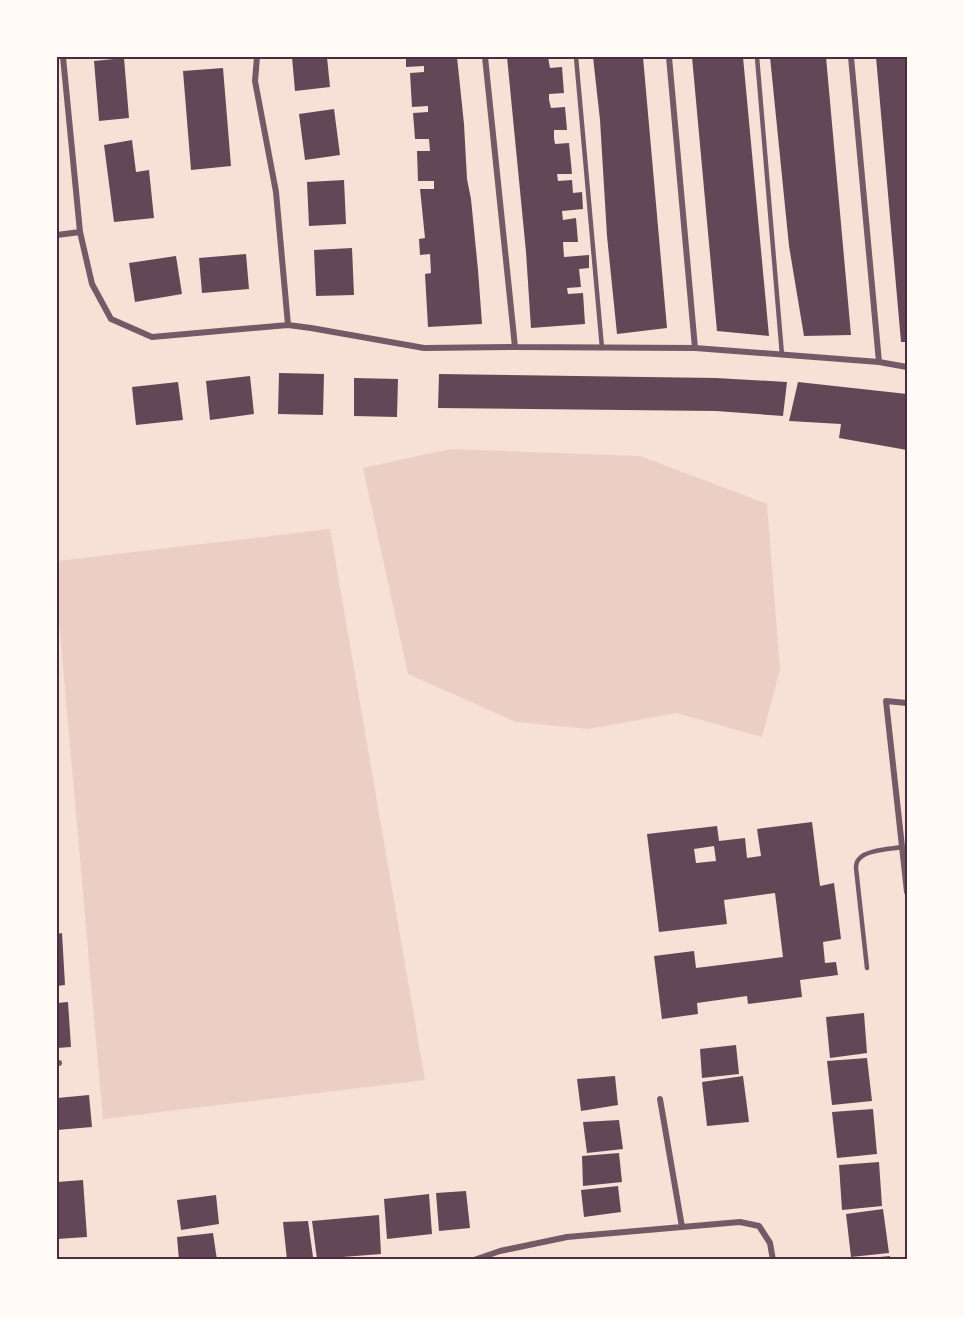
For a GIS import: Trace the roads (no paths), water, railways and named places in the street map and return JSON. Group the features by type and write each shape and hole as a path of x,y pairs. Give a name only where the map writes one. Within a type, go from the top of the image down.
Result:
{"street":[{"path":"63,57 80,232 92,284 111,319 152,337 288,325 424,348 694,348 879,362 907,368"},
{"path":"257,57 255,81 276,192 288,325"},
{"path":"485,57 515,347"},
{"path":"669,57 694,348"},
{"path":"851,57 879,362"},
{"path":"57,235 80,232"},
{"path":"907,703 886,701 907,892"},
{"path":"660,1099 682,1227"},
{"path":"474,1260 500,1251 567,1237 740,1222 759,1226 770,1243 773,1260"}],"lane":[{"path":"576,57 602,348"},
{"path":"757,57 782,355"},
{"path":"867,968 857,863 859,858 866,854 902,847"}]}
